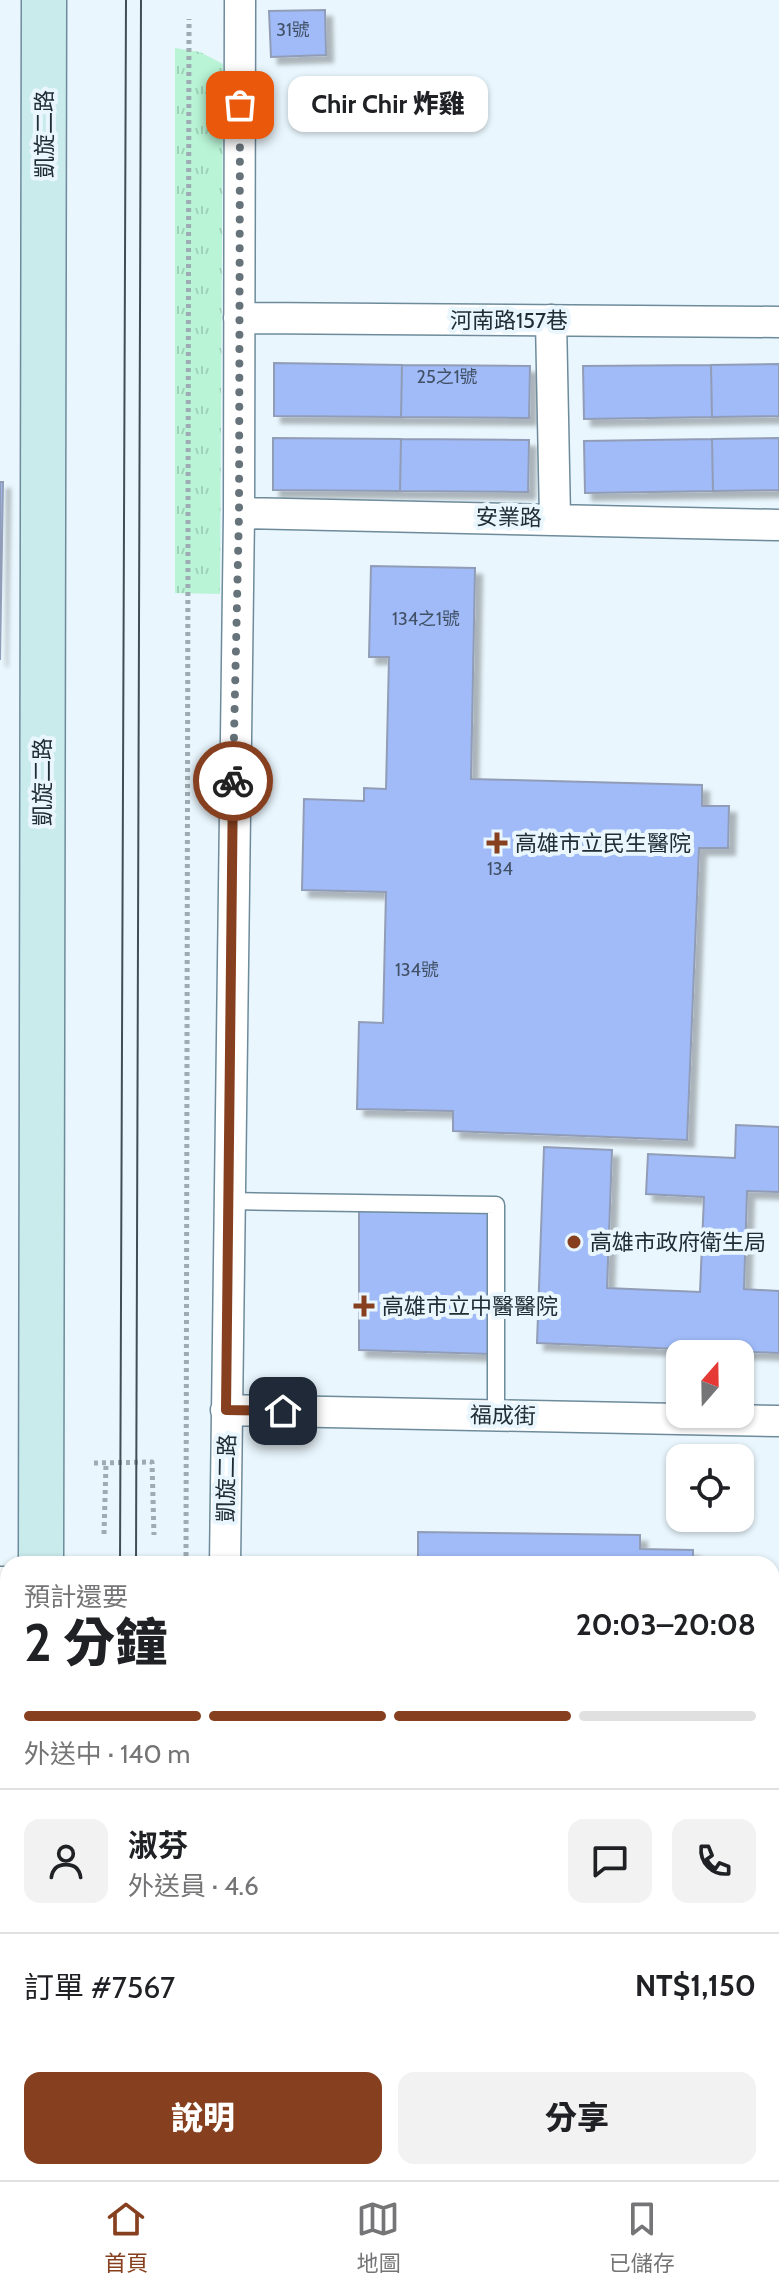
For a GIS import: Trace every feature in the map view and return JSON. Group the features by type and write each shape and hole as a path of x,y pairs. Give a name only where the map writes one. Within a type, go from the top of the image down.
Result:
{"street":[{"name":"凱旋二路","path":"41,1556 44,0"},
{"name":"凱旋二路","path":"225,1556 227,1201 239,513 240,0"},
{"name":"河南路157巷","path":"239,318 779,322"},
{"path":"551,320 555,518"},
{"name":"安業路","path":"239,513 779,525"},
{"name":"福成街","path":"226,1410 779,1421"}],"lane":[{"path":"227,1201 496,1205 496,1415"}],"path":[{"path":"186,1556 189,19"},
{"path":"94,1463 152,1462 154,1535"},
{"path":"104,1534 106,1463"}],"green space":[{"path":"175,48 200,52 223,64 220,594 175,593"}],"building":[{"path":"325,10 326,55 271,57 269,11"},
{"path":"274,363 402,365 401,417 274,416"},
{"path":"779,364 779,416 712,417 711,365"},
{"path":"402,365 530,366 529,418 401,417"},
{"path":"711,365 712,417 584,419 583,366"},
{"path":"273,438 401,439 400,491 273,490"},
{"path":"779,438 779,490 713,491 712,439"},
{"path":"401,439 529,440 528,492 400,491"},
{"path":"712,439 713,491 585,493 584,441"},
{"path":"0,482 3,482 0,660"},
{"name":"高雄市立民生醫院","path":"371,566 475,568 471,779 702,785 702,806 729,806 728,848 699,848 687,1140 453,1131 453,1111 357,1109 359,1022 383,1023 386,892 302,890 304,799 364,801 364,788 386,789 389,657 369,657"},
{"name":"高雄市政府衛生局","path":"736,1125 779,1127 779,1192 747,1191 744,1289 779,1291 779,1353 754,1352 754,1340 666,1340 666,1348 537,1343 544,1147 612,1150 607,1288 700,1292 704,1197 646,1194 648,1154 735,1158"},
{"name":"高雄市立中醫醫院","path":"359,1209 489,1212 491,1354 359,1350"},
{"path":"418,1532 640,1535 640,1549 693,1550 693,1556 418,1556"}],"tram line":[{"path":"120,1556 126,0"},
{"path":"136,1556 141,0"}],"way so far":[{"path":"233,781 239,513 240,105"}],"place":[{"name":"Chir Chir 炸雞","path":"240,105"},
{"name":"高雄市立民生醫院","path":"497,843"},
{"name":"高雄市政府衛生局","path":"574,1242"},
{"name":"高雄市立中醫醫院","path":"364,1306"}],"route":[{"path":"233,781 226,1410 283,1411"}]}
